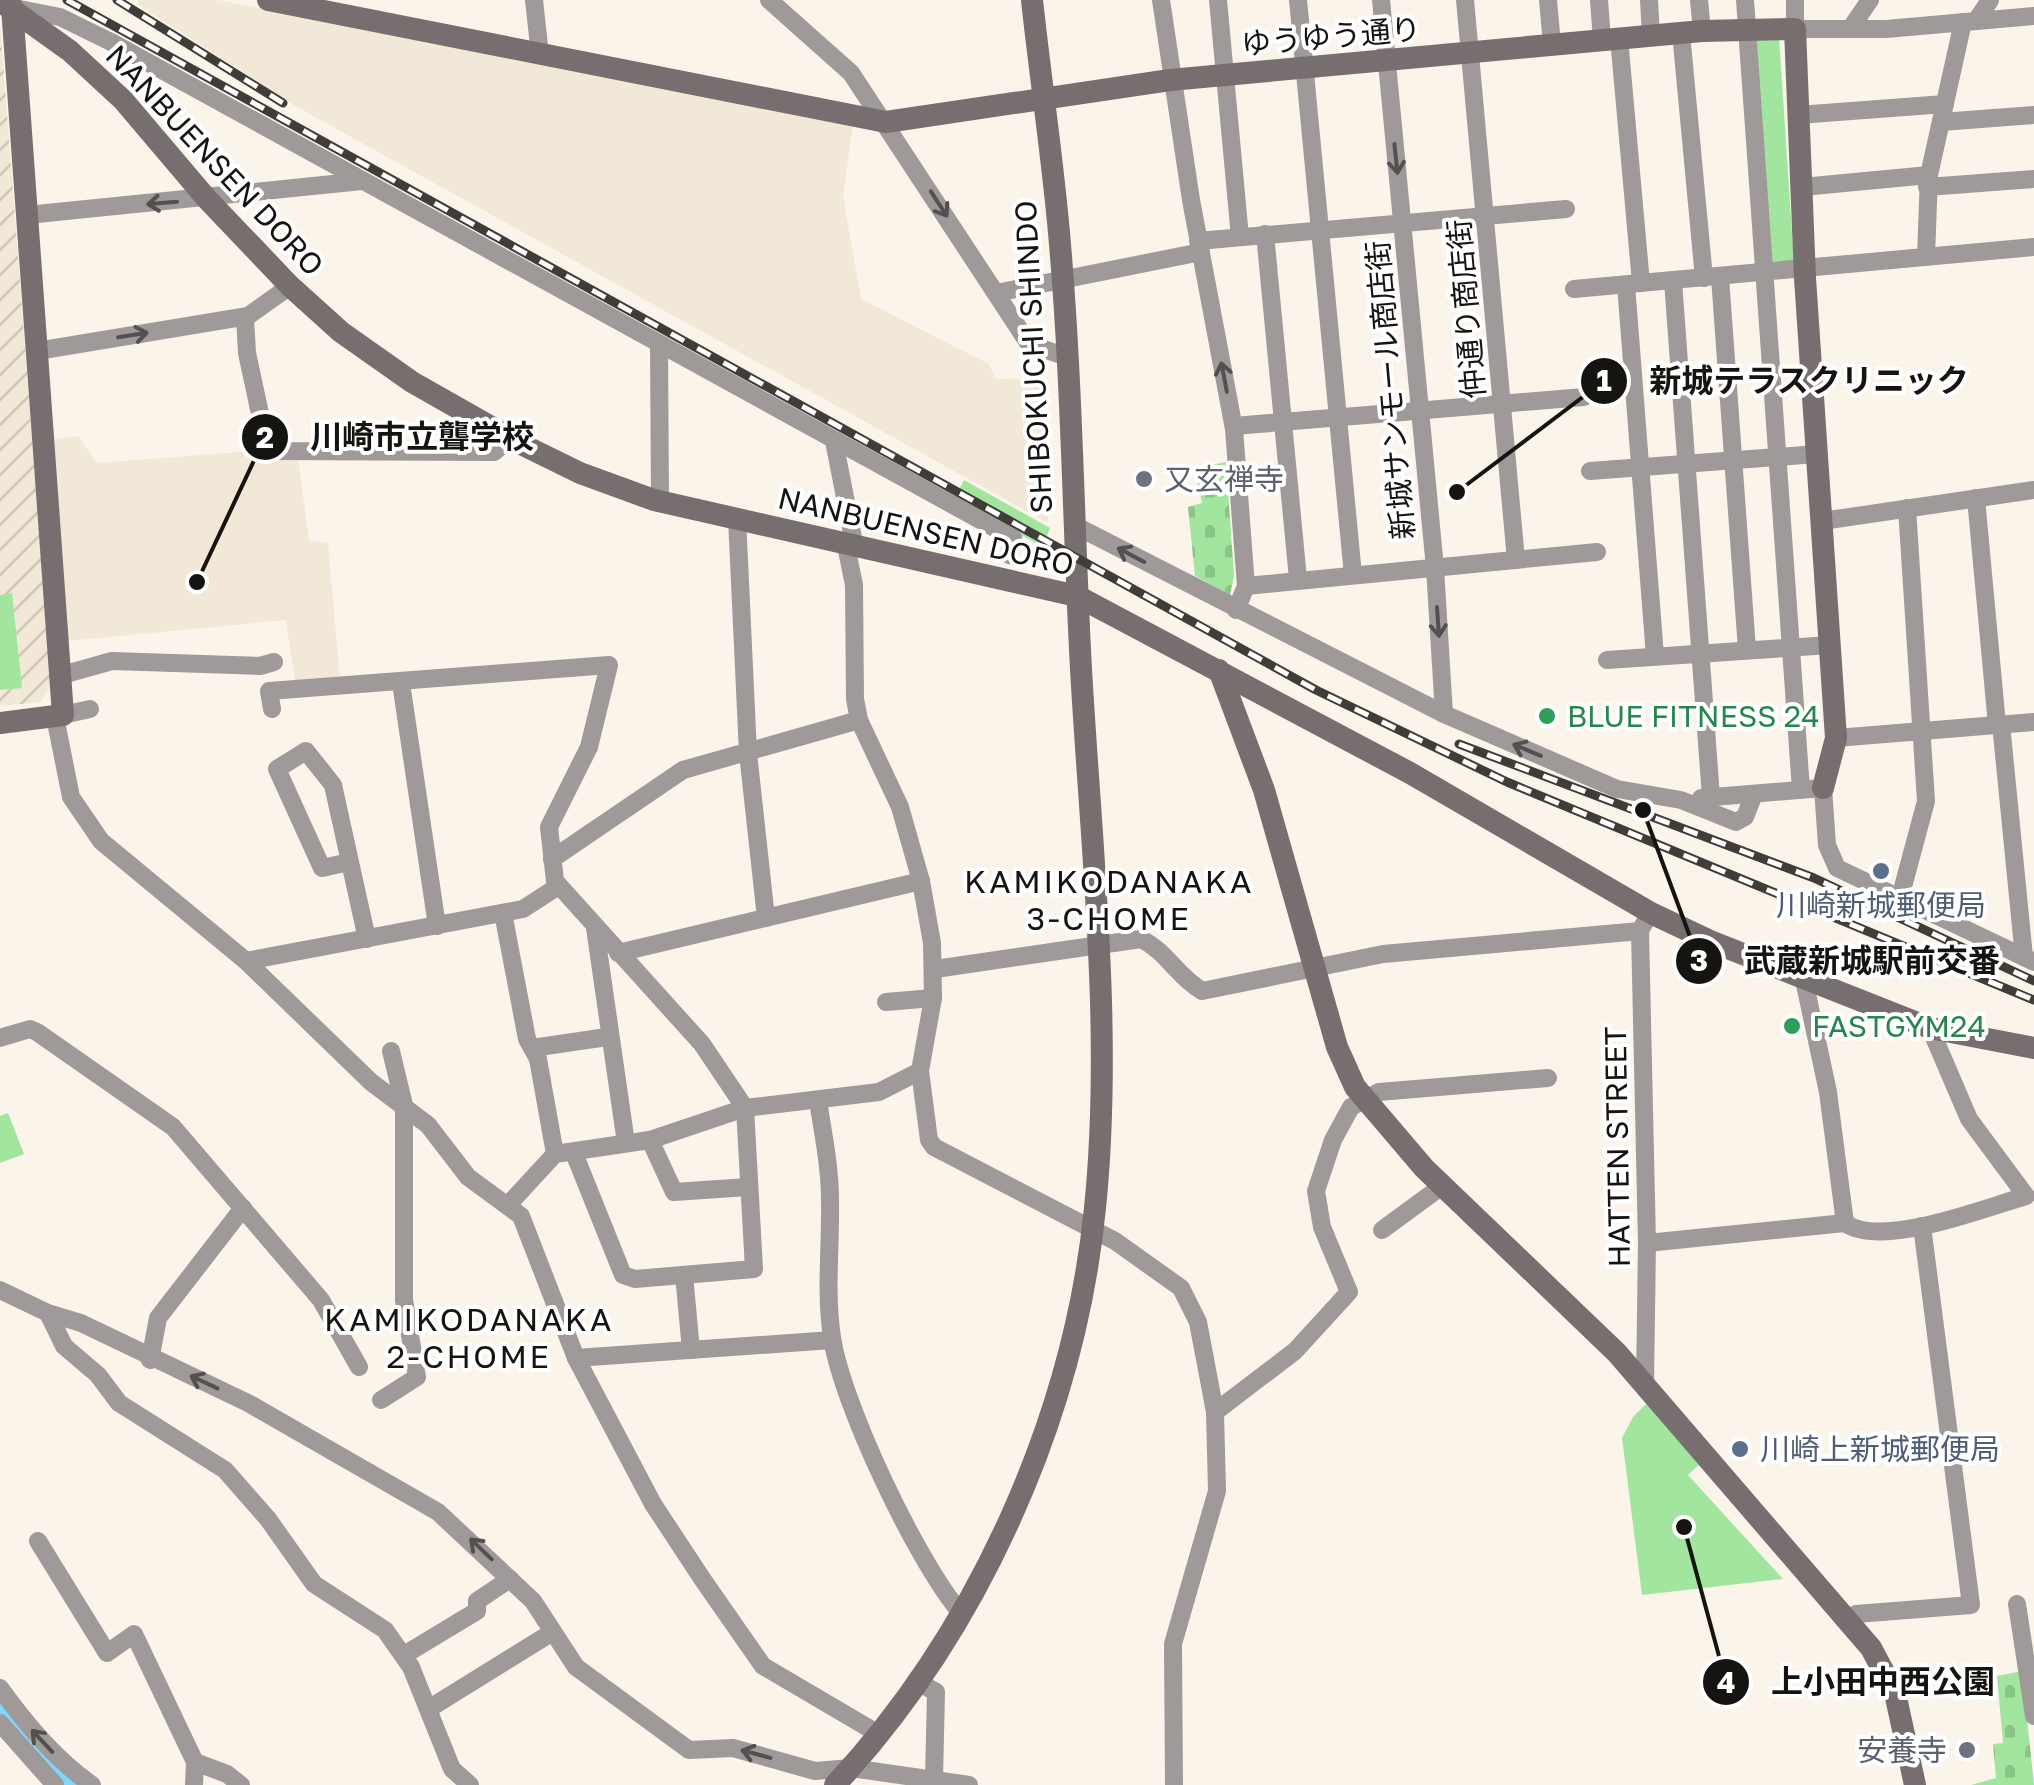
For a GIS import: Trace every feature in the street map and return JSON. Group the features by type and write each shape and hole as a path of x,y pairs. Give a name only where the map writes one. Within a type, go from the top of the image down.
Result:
{"street":[{"path":"268,0 886,122"},
{"path":"534,0 540,55"},
{"path":"769,0 825,45 886,122 1030,344 1067,357"},
{"name":"SHIBOKUCHI SHINDO","path":"843,1776 916,1681 961,1613 1021,1493 1056,1394 1080,1307 1093,1227 1101,1132 1096,943 1067,357 1032,0"},
{"path":"1161,0 1170,80 1234,426 1246,586 1236,610"},
{"path":"1218,0 1240,237"},
{"path":"1298,0 1353,575"},
{"name":"新城サンモール商店街","path":"1381,0 1435,568 1444,714"},
{"name":"仲通り商店街","path":"1466,0 1516,560"},
{"path":"1548,0 1552,44"},
{"path":"1598,0 1610,39 1633,284 1640,467 1655,656"},
{"path":"1649,0 1652,36"},
{"path":"1699,0 1692,32 1746,650"},
{"path":"1744,0 1779,456 1789,648 1812,789 1830,859 1842,872 2029,959"},
{"path":"1795,0 1805,269 1836,738 1812,789"},
{"path":"1850,30 1870,0"},
{"path":"1926,257 1928,181 1943,113 1970,21 1990,0"},
{"path":"878,1733 764,1666 653,1504 576,1358 522,1216 468,1178 428,1125 370,1082 246,961 100,841 71,797 59,716 62,675 6,4 60,17 111,42 1013,538 1010,554"},
{"name":"NANBUENSEN DORO","path":"6,4 70,51 123,100 206,199 290,286 341,332 412,382 510,438 580,474 660,501 1077,596 1410,773 1645,922 1930,1028 2034,1048"},
{"path":"1795,29 1850,30 2034,16"},
{"name":"ゆうゆう通り","path":"886,122 1170,80 1692,32 1795,29"},
{"path":"1798,115 2034,114"},
{"path":"1802,187 2034,179"},
{"path":"26,214 363,181"},
{"path":"996,293 1240,237 1566,209"},
{"path":"1265,234 1298,580"},
{"path":"1574,289 2034,246"},
{"path":"1673,281 1711,797"},
{"path":"36,351 245,317 290,286"},
{"path":"245,317 247,353 268,451 494,452 510,438"},
{"path":"659,344 660,501"},
{"path":"1234,426 1584,397"},
{"path":"834,441 854,585 855,699 860,720 900,807 922,881 935,969 920,1071 929,1140 934,1147 1093,1227 1180,1288 1198,1322 1215,1412 1218,1491 1173,1644 1174,1785"},
{"path":"1590,471 1817,454"},
{"path":"1822,521 2034,490"},
{"path":"1976,498 1999,725 2029,959"},
{"path":"1900,898 1926,801 1907,508"},
{"path":"737,518 748,753 766,918"},
{"path":"1074,525 1444,714 1617,788 1681,800 1739,822 1754,794"},
{"path":"1246,586 1597,552"},
{"path":"1607,660 1830,645"},
{"path":"62,675 112,661 260,666 274,662"},
{"path":"272,709 269,691 609,665 589,747 549,828 557,887 702,1044 745,1108 754,1269 635,1280 623,1274 565,1153 532,1048 503,914"},
{"path":"1219,670 1264,790 1337,1047 1362,1098 1442,1186 1645,1384 1871,1648 1895,1693 1914,1785"},
{"path":"401,683 438,926"},
{"path":"0,722 90,710"},
{"path":"552,860 683,770 860,720"},
{"path":"1836,738 2034,722"},
{"path":"349,862 322,868 277,769 306,751 333,785 367,939"},
{"path":"1681,800 1812,789"},
{"path":"618,953 922,881"},
{"path":"246,961 503,914 523,909 557,887"},
{"path":"935,969 1141,939 1158,947 1186,982 1202,991 1383,954 1645,922"},
{"name":"HATTEN STREET","path":"1645,922 1645,1384"},
{"path":"595,928 626,1143"},
{"path":"1804,980 1828,1092 1846,1224"},
{"path":"886,1002 933,998"},
{"path":"1647,1243 1846,1224 1858,1232 1922,1226 2026,1196 1969,1119 1930,1028"},
{"path":"0,1038 30,1029 173,1127 321,1300 359,1367"},
{"path":"532,1048 608,1036"},
{"path":"381,1400 416,1377 404,1300 404,1105 392,1051"},
{"path":"509,1204 565,1153 650,1140 745,1108 879,1092 920,1071"},
{"path":"1215,1412 1295,1351 1349,1292 1319,1216 1316,1190 1333,1140 1350,1107 1380,1092 1548,1078"},
{"path":"818,1101 830,1196 832,1340 842,1376 902,1517 945,1595 961,1613"},
{"path":"650,1140 674,1192 748,1187"},
{"path":"1382,1230 1442,1186"},
{"path":"150,1360 158,1318 242,1208"},
{"path":"1844,1620 1856,1614 1971,1605 1922,1226"},
{"path":"684,1275 692,1350"},
{"path":"0,1290 48,1313 82,1323 150,1360 248,1403 438,1512 533,1600 576,1667 689,1750 733,1748 843,1776 969,1785"},
{"path":"48,1313 64,1346 98,1375 119,1403 225,1470 268,1519 314,1584 385,1630 404,1655 430,1708 452,1770 470,1785"},
{"path":"576,1358 832,1340"},
{"path":"38,1541 106,1653 134,1634 195,1762 194,1785"},
{"path":"404,1655 477,1610 477,1600 510,1578"},
{"path":"2018,1604 2034,1716"},
{"path":"430,1708 552,1632"},
{"path":"916,1681 936,1692 928,1780"},
{"path":"0,1688 32,1731 88,1784"},
{"path":"0,1724 55,1785"},
{"path":"195,1762 227,1774 241,1785"}],"shaded area":[{"path":"139,0 218,0 853,124 843,196 861,299 989,364 996,379 1034,378 1042,388 1048,523 297,107 137,4"},
{"path":"0,24 51,685 41,702 0,706"},
{"path":"78,436 97,463 240,452 298,458 309,541 328,543 340,679 295,682 286,620 67,641 51,440"}],"green space":[{"path":"1779,36 1794,264 1771,266 1754,38"},
{"path":"1226,462 1234,576 1230,595 1195,576 1188,507 1202,503 1194,468"},
{"path":"964,480 1050,528 1043,547 955,498"},
{"path":"12,593 22,688 0,690 0,595"},
{"path":"8,1113 24,1154 0,1163 0,1116"},
{"path":"1650,1400 1703,1461 1688,1475 1783,1579 1642,1595 1622,1438 1633,1417"},
{"path":"2022,1671 2034,1785 1971,1785 1996,1778 1993,1744 2003,1743 1997,1676"}],"waterway":[{"path":"0,1705 72,1785"}],"railway":[{"path":"67,0 1316,690 1507,782 2034,1000"},
{"path":"117,0 283,103"},
{"path":"1459,744 1814,878 2034,981"}],"place":[{"name":"又玄禅寺","path":"1144,479"},
{"name":"新城テラスクリニック","path":"1457,492"},
{"name":"川崎市立聾学校","path":"197,582"},
{"name":"BLUE FITNESS 24","path":"1547,716"},
{"name":"武蔵新城駅前交番","path":"1643,810"},
{"name":"川崎新城郵便局","path":"1881,871"},
{"name":"FASTGYM24","path":"1792,1026"},
{"name":"川崎上新城郵便局","path":"1740,1449"},
{"name":"上小田中西公園","path":"1684,1527"},
{"name":"安養寺","path":"1967,1750"}],"district":[{"name":"KAMIKODANAKA 3-CHOME","path":"1109,900"},
{"name":"KAMIKODANAKA 2-CHOME","path":"469,1338"}]}
